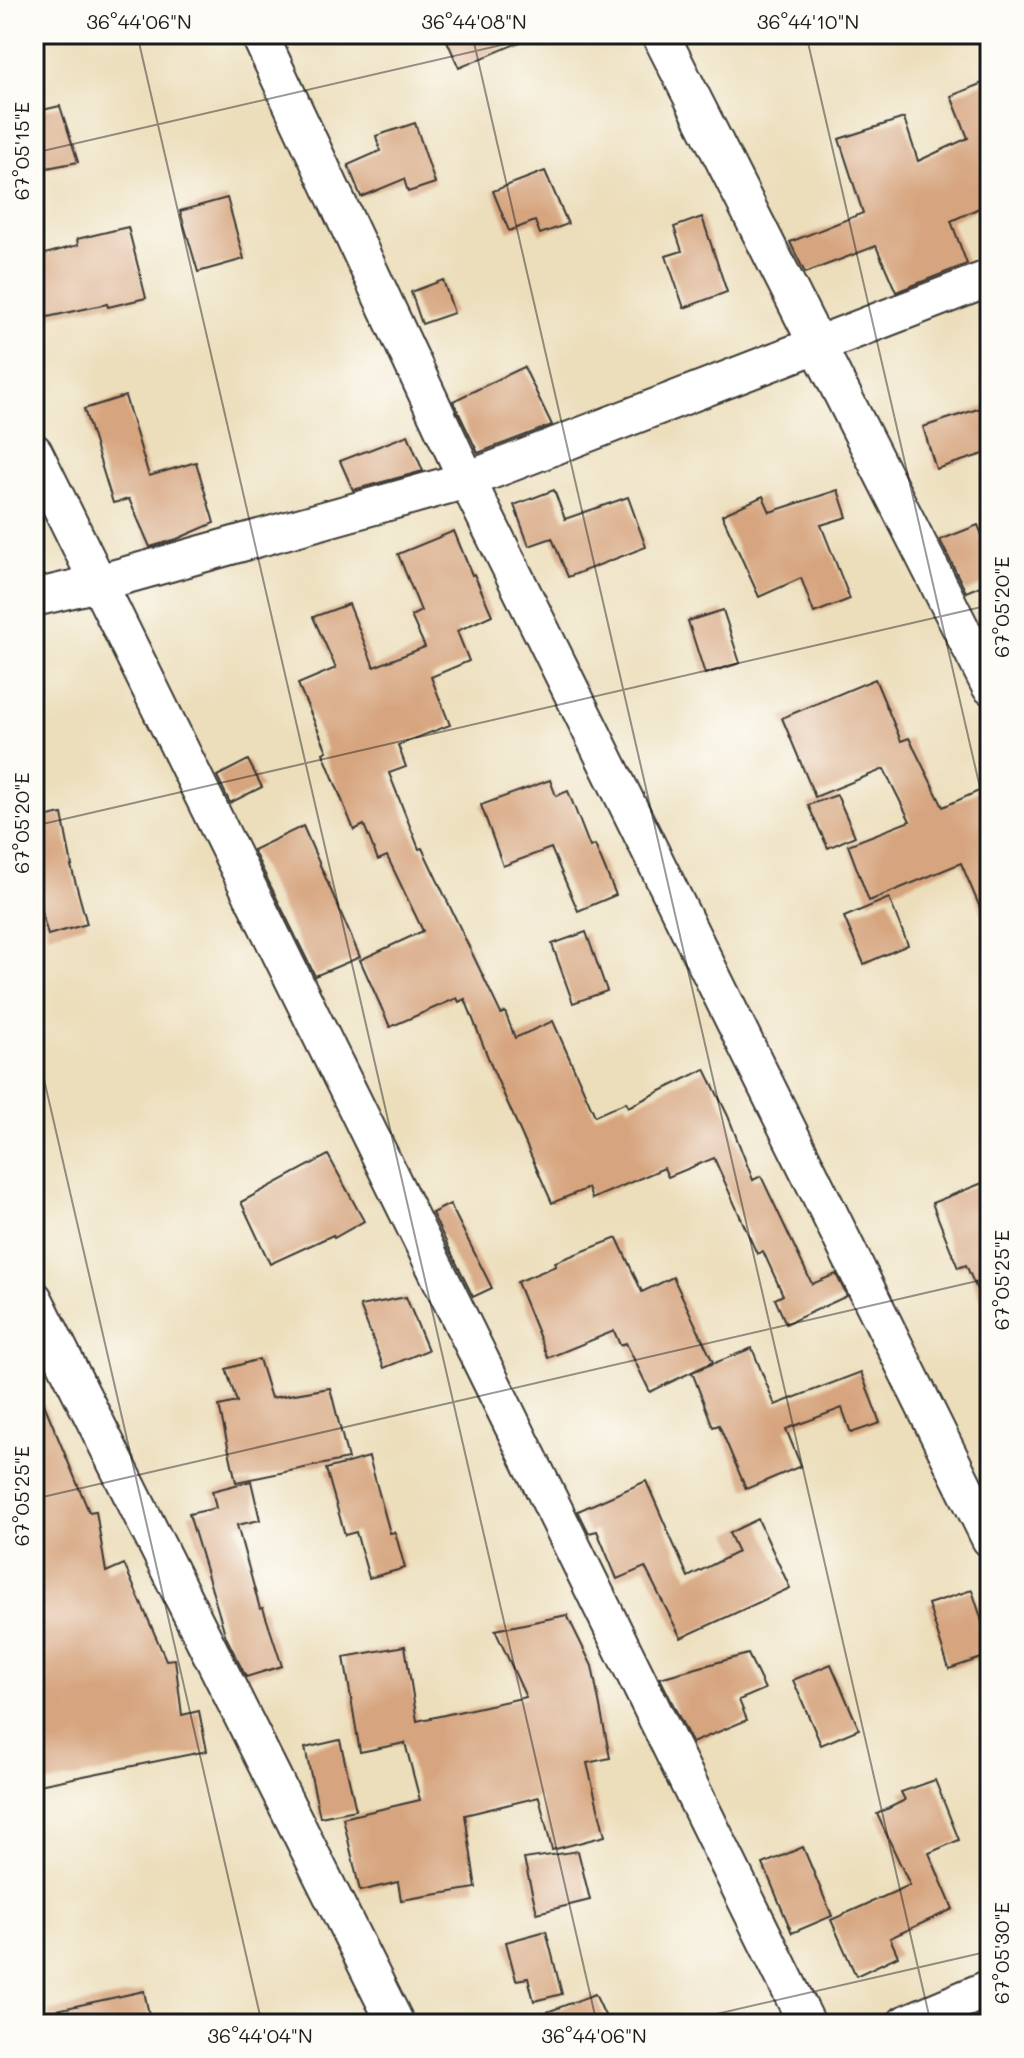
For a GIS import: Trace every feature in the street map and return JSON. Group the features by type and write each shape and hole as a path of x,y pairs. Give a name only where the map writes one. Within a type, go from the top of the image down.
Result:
{"street":[{"path":"259,34 467,480 990,1539"},
{"path":"660,34 990,686"},
{"path":"34,598 467,480 990,278"},
{"path":"34,452 807,2024"},
{"path":"34,1299 396,2024"},
{"path":"905,2024 990,1988"}],"building":[{"path":"444,34 539,34 459,68"},
{"path":"990,80 990,203 951,221 967,264 896,292 876,246 805,273 790,242 863,213 839,139 904,118 918,161 968,138 951,96"},
{"path":"60,106 78,162 47,168 34,112"},
{"path":"415,123 435,183 408,192 404,179 361,197 348,165 380,151 376,136"},
{"path":"545,171 568,224 540,234 535,221 509,231 493,191"},
{"path":"227,198 244,259 198,272 180,211"},
{"path":"702,217 727,292 684,308 666,256 682,251 674,227"},
{"path":"128,227 146,298 34,320 34,257 78,245 77,239"},
{"path":"443,280 454,313 422,324 411,292"},
{"path":"524,367 552,425 478,453 453,401"},
{"path":"125,396 149,476 196,462 214,523 150,547 129,499 113,503 84,409"},
{"path":"990,405 990,452 936,469 923,427"},
{"path":"408,435 423,471 353,490 340,461"},
{"path":"554,490 565,519 628,497 646,547 568,577 552,538 529,546 514,505"},
{"path":"838,490 847,517 821,525 850,599 814,613 801,578 759,597 722,515 763,496 770,512"},
{"path":"978,525 990,554 990,582 966,592 940,540"},
{"path":"454,531 492,615 457,631 469,661 431,677 450,725 398,745 406,767 389,773 419,849 422,848 501,1014 505,1012 515,1038 553,1021 595,1116 626,1102 628,1107 705,1069 728,1116 753,1180 761,1176 812,1284 836,1274 847,1296 786,1324 775,1299 783,1295 763,1251 757,1254 714,1158 668,1177 664,1168 592,1199 588,1188 552,1203 465,999 459,1002 457,998 390,1027 360,960 423,931 387,856 378,860 364,825 354,830 323,753 327,751 298,684 336,668 313,617 349,604 374,667 425,647 411,616 421,611 398,554"},
{"path":"723,610 740,663 705,674 688,621"},
{"path":"875,679 901,741 909,738 943,807 990,786 990,931 961,863 869,901 848,845 910,821 884,769 815,797 782,718"},
{"path":"248,760 262,787 230,803 217,776"},
{"path":"550,780 556,796 568,791 590,847 595,845 616,895 578,911 551,848 503,866 481,805"},
{"path":"837,795 855,836 828,848 808,805"},
{"path":"62,814 71,866 87,924 48,935 34,885 34,820"},
{"path":"303,826 360,957 315,976 253,850"},
{"path":"889,898 908,945 864,964 844,917"},
{"path":"586,932 607,991 573,1003 552,944"},
{"path":"328,1155 364,1221 334,1238 333,1235 270,1264 241,1202"},
{"path":"990,1180 990,1319 966,1265 958,1268 932,1203"},
{"path":"450,1204 492,1288 473,1297 432,1213"},
{"path":"617,1238 642,1292 673,1277 713,1362 650,1392 626,1343 620,1345 614,1331 548,1358 517,1282 556,1266 555,1262"},
{"path":"406,1297 428,1350 384,1368 360,1306"},
{"path":"752,1348 775,1405 861,1372 880,1423 851,1433 842,1408 786,1429 801,1466 746,1489 719,1425 713,1427 692,1372"},
{"path":"259,1359 271,1398 330,1388 348,1459 236,1482 219,1406 237,1402 226,1369"},
{"path":"34,1380 89,1512 96,1511 106,1572 124,1564 166,1660 175,1659 182,1715 199,1711 207,1751 34,1786"},
{"path":"369,1457 390,1533 395,1532 405,1568 369,1578 356,1532 345,1535 326,1469"},
{"path":"251,1481 260,1520 237,1525 260,1609 263,1608 282,1666 246,1677 226,1637 189,1514 216,1508 212,1491"},
{"path":"646,1481 688,1577 738,1552 729,1533 758,1519 790,1588 681,1638 645,1567 617,1579 597,1531 589,1533 578,1511"},
{"path":"972,1590 990,1646 990,1655 949,1669 928,1604"},
{"path":"567,1615 592,1666 610,1758 587,1763 605,1836 552,1850 539,1797 465,1815 476,1888 401,1900 398,1882 360,1891 343,1818 420,1800 405,1743 360,1752 344,1657 405,1646 417,1721 526,1697 495,1630"},
{"path":"748,1654 765,1689 739,1700 747,1720 692,1743 660,1678"},
{"path":"831,1664 859,1729 821,1745 793,1680"},
{"path":"340,1740 356,1810 320,1817 305,1748"},
{"path":"935,1780 959,1840 929,1853 953,1909 890,1938 898,1956 856,1976 831,1920 910,1885 877,1814 905,1800 901,1792"},
{"path":"803,1847 832,1916 792,1933 763,1864"},
{"path":"578,1851 590,1900 537,1913 524,1859"},
{"path":"546,1931 562,1994 534,2001 528,1978 516,1980 506,1942"},
{"path":"144,1991 151,2024 50,2024 48,2012"},
{"path":"595,1994 609,2024 524,2024 523,2021"}]}
